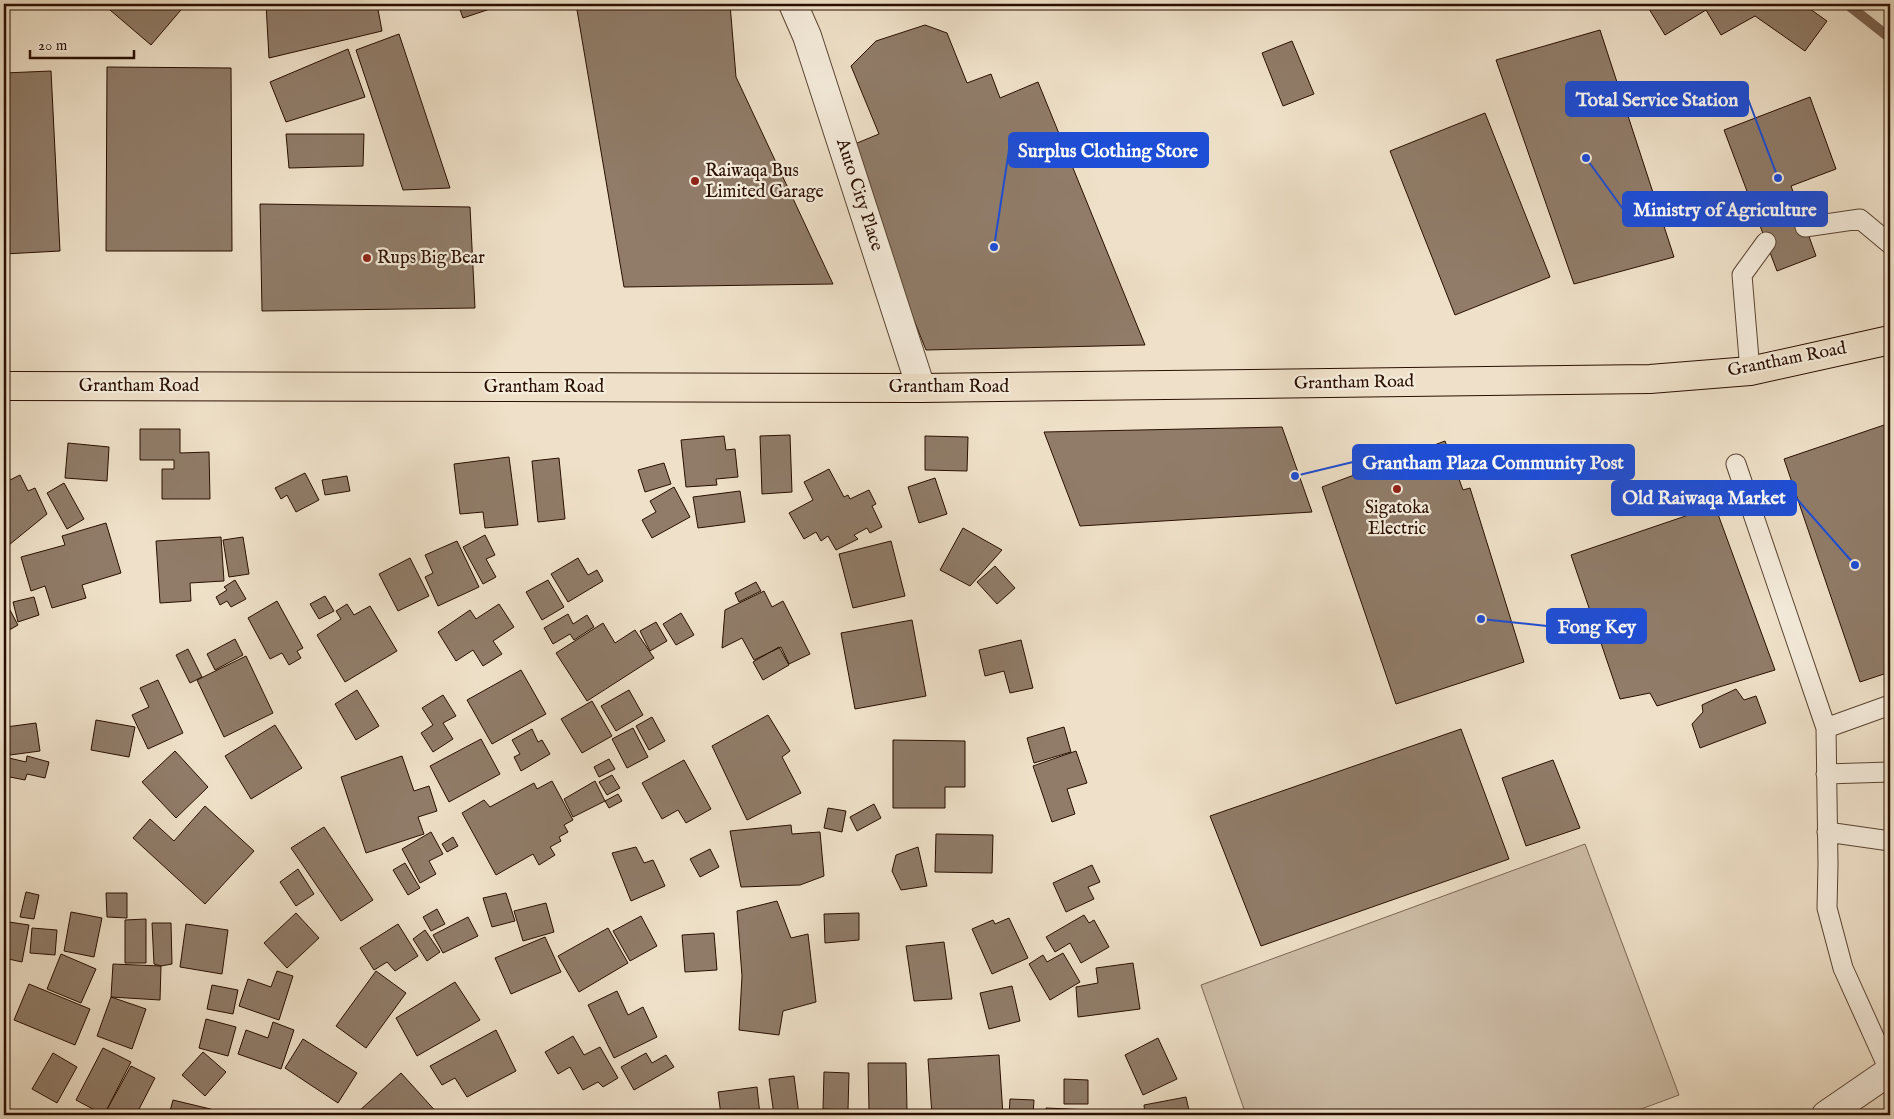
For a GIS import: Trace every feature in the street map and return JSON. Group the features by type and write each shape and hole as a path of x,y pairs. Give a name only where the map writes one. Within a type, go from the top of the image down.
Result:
{"main road":[{"name":"Grantham Road","path":"4,386 921,388 1650,379 1750,371 1890,340"}],"street":[{"name":"Auto City Place","path":"793,4 807,36 921,388"},
{"path":"1826,1115 1890,1072"}],"lane":[{"path":"1805,227 1860,220 1890,244"},
{"path":"1750,371 1742,275 1766,242"},
{"path":"1736,464 1826,728 1827,908 1843,968 1890,1072"},
{"path":"1826,728 1890,705"},
{"path":"1826,774 1890,772"},
{"path":"1827,832 1890,841"}],"shaded area":[{"path":"1585,844 1679,1095 1625,1115 1246,1115 1201,985"}],"building":[{"path":"103,4 186,4 151,45"},
{"path":"266,4 377,4 382,31 269,58"},
{"path":"458,4 505,4 463,18"},
{"name":"Raiwaqa Bus Limited Garage","path":"576,4 730,4 736,77 833,284 624,287"},
{"path":"1646,4 1803,4 1827,21 1805,51 1755,16 1721,35 1706,10 1665,35"},
{"path":"925,25 947,33 967,83 991,74 1000,98 1038,82 1145,345 926,350 845,148 879,134 851,66 876,41"},
{"path":"1600,30 1674,257 1574,284 1496,60"},
{"path":"399,34 450,188 403,190 356,50"},
{"path":"1292,41 1314,94 1283,106 1262,53"},
{"path":"348,49 365,97 286,122 270,82"},
{"path":"107,67 231,68 232,251 106,251"},
{"path":"51,71 60,251 4,254 4,73"},
{"path":"1810,97 1836,169 1791,186 1816,256 1777,271 1724,130"},
{"path":"1485,113 1550,277 1455,315 1390,151"},
{"path":"286,134 364,134 363,166 289,168"},
{"name":"Rups Big Bear","path":"260,204 470,207 475,308 262,311"},
{"path":"1890,423 1890,672 1860,682 1784,459"},
{"path":"1282,427 1312,512 1080,526 1044,432"},
{"path":"140,429 180,429 180,453 209,452 210,499 162,499 162,469 174,469 174,460 140,460"},
{"path":"790,435 792,492 762,494 760,436"},
{"path":"724,436 726,450 735,449 738,477 716,479 717,485 686,487 681,440"},
{"path":"925,436 968,437 967,471 925,470"},
{"path":"1445,441 1463,490 1470,488 1524,662 1396,704 1322,487"},
{"path":"68,443 109,447 107,481 65,478"},
{"path":"509,457 518,525 485,528 483,512 460,514 454,464"},
{"path":"559,458 565,519 538,522 532,461"},
{"path":"664,463 671,484 645,492 638,470"},
{"path":"829,469 844,497 848,495 850,499 869,490 876,504 872,506 882,527 870,533 867,528 854,535 858,539 836,550 828,536 821,541 816,532 804,539 789,513 813,500 804,482"},
{"path":"305,473 319,500 296,512 287,495 281,499 275,488"},
{"path":"20,475 28,491 35,488 47,514 4,549 4,483"},
{"path":"347,476 350,491 325,495 322,480"},
{"path":"935,478 947,514 919,523 908,487"},
{"path":"64,483 84,519 67,529 47,493"},
{"path":"674,487 690,517 652,538 642,520 656,512 650,501"},
{"path":"740,491 745,522 698,528 693,497"},
{"path":"1715,506 1775,670 1657,706 1650,693 1620,699 1571,555"},
{"path":"106,523 121,573 82,585 86,598 52,608 45,586 31,591 21,557 65,545 62,536"},
{"path":"963,528 1002,550 970,586 940,570"},
{"path":"485,535 495,555 486,559 496,577 483,584 463,547"},
{"path":"221,537 224,581 190,583 191,601 160,603 156,541"},
{"path":"243,537 249,574 229,577 223,540"},
{"path":"457,541 479,587 438,606 425,577 433,573 425,555"},
{"path":"891,541 905,596 853,608 839,554"},
{"path":"410,558 429,596 398,611 379,574"},
{"path":"578,558 588,575 597,570 603,581 568,602 551,574"},
{"path":"995,566 1015,588 997,604 977,582"},
{"path":"235,580 246,599 231,607 227,601 220,605 216,597 227,590 224,587"},
{"path":"548,580 564,607 542,620 526,592"},
{"path":"756,582 761,591 739,602 735,593"},
{"path":"764,591 772,607 783,601 810,654 789,664 781,647 754,660 742,638 722,648 725,610"},
{"path":"325,596 334,611 319,619 310,604"},
{"path":"34,597 39,615 18,622 13,602"},
{"path":"4,599 18,625 4,633"},
{"path":"277,601 303,648 297,651 301,658 289,665 282,653 270,659 248,618"},
{"path":"347,604 354,615 370,606 397,651 345,682 317,635 341,619 336,611"},
{"path":"499,604 514,627 493,641 502,654 483,666 473,650 456,661 438,632 470,610 476,619"},
{"path":"681,613 694,635 676,645 663,624"},
{"path":"568,614 573,624 587,615 594,627 574,640 570,634 553,644 544,628"},
{"path":"912,620 926,696 855,709 841,633"},
{"path":"656,622 667,641 650,651 640,631"},
{"path":"603,623 615,643 635,630 654,658 587,701 556,653"},
{"path":"235,639 243,655 215,670 207,654"},
{"path":"1021,640 1033,688 1010,693 1004,671 985,676 979,650"},
{"path":"779,647 789,665 763,680 753,662"},
{"path":"188,649 202,677 190,683 176,655"},
{"path":"246,656 273,713 224,737 197,680"},
{"path":"521,670 546,714 492,744 467,700"},
{"path":"158,680 183,733 148,749 132,715 149,707 140,688"},
{"path":"1736,689 1744,700 1756,696 1766,723 1700,748 1692,724 1703,712 1702,705"},
{"path":"357,690 379,726 356,740 335,704"},
{"path":"629,690 643,715 616,731 601,706"},
{"path":"443,695 456,716 443,723 453,739 433,752 421,733 433,725 422,708"},
{"path":"592,701 612,736 582,753 561,719"},
{"path":"768,715 790,751 782,757 801,793 747,820 712,746"},
{"path":"652,717 665,741 649,750 636,726"},
{"path":"96,720 135,727 129,757 91,750"},
{"path":"36,723 40,751 10,755 6,727"},
{"path":"275,725 302,768 251,799 225,756"},
{"path":"1064,727 1071,752 1034,763 1027,738"},
{"path":"633,728 648,757 627,768 612,739"},
{"path":"532,729 538,742 542,740 550,754 521,771 514,757 520,754 512,740"},
{"path":"1461,729 1509,859 1261,946 1210,816"},
{"path":"481,739 500,774 449,802 430,766"},
{"path":"893,740 965,741 965,787 945,787 945,808 893,808"},
{"path":"175,751 208,787 176,818 142,782"},
{"path":"1076,751 1087,783 1067,789 1075,814 1052,822 1033,766"},
{"path":"27,756 49,762 45,778 27,774 25,780 5,776 9,758 26,762"},
{"path":"402,756 414,791 429,786 437,811 418,817 424,834 366,853 341,777"},
{"path":"609,759 615,769 599,777 594,767"},
{"path":"684,760 711,809 686,823 678,810 662,819 642,783"},
{"path":"1553,760 1580,828 1526,846 1502,778"},
{"path":"612,775 620,788 607,795 599,782"},
{"path":"552,781 573,820 564,825 568,832 559,837 561,841 550,847 555,855 539,865 533,854 496,875 462,813 484,800 490,807 534,783 537,789"},
{"path":"595,781 605,801 573,817 564,799"},
{"path":"618,794 622,801 609,808 605,801"},
{"path":"874,804 881,818 857,831 850,817"},
{"path":"205,806 254,851 205,904 133,838 150,819 174,841"},
{"path":"828,808 846,811 842,832 824,828"},
{"path":"791,825 792,834 820,832 824,876 800,885 741,887 730,831"},
{"path":"324,827 373,900 341,921 291,848"},
{"path":"431,832 443,854 429,861 436,874 420,883 402,849"},
{"path":"936,834 993,835 992,873 935,872"},
{"path":"453,837 458,846 447,852 442,844"},
{"path":"636,847 644,863 653,860 665,886 631,901 612,853"},
{"path":"918,847 927,886 901,890 892,871 896,855"},
{"path":"710,849 719,867 700,877 690,859"},
{"path":"405,863 420,888 408,895 393,870"},
{"path":"1092,865 1100,882 1088,887 1094,899 1066,912 1053,883"},
{"path":"298,869 314,894 296,906 280,882"},
{"path":"26,892 39,895 34,919 20,917"},
{"path":"106,893 127,893 127,918 107,917"},
{"path":"506,893 515,921 492,927 483,898"},
{"path":"777,901 791,938 808,934 816,1002 783,1011 779,1035 739,1030 742,976 737,911"},
{"path":"546,903 554,932 523,941 514,911"},
{"path":"437,909 445,924 431,931 423,917"},
{"path":"71,912 102,918 94,957 64,951"},
{"path":"296,913 319,938 287,968 264,943"},
{"path":"859,913 859,940 825,943 824,914"},
{"path":"1084,915 1089,923 1094,920 1109,947 1081,963 1070,943 1055,952 1046,937"},
{"path":"641,916 657,946 630,961 613,931"},
{"path":"468,917 478,936 443,953 433,935"},
{"path":"1009,918 1028,958 992,974 972,929 993,920 995,924"},
{"path":"146,919 146,963 125,963 125,920"},
{"path":"9,922 29,925 22,962 4,958"},
{"path":"152,923 171,923 172,964 161,966 154,964"},
{"path":"186,924 228,930 222,974 180,967"},
{"path":"398,924 418,956 395,971 387,962 374,970 360,948"},
{"path":"32,928 57,930 55,955 30,953"},
{"path":"608,928 628,963 579,992 558,956"},
{"path":"425,930 440,952 427,961 413,939"},
{"path":"714,933 717,970 685,972 682,935"},
{"path":"545,937 561,972 511,994 495,958"},
{"path":"944,942 952,999 914,1001 906,946"},
{"path":"1063,953 1080,982 1050,1000 1029,964 1043,955 1047,962"},
{"path":"61,954 96,969 81,1003 47,989"},
{"path":"1133,963 1140,1009 1078,1017 1076,987 1098,983 1096,968"},
{"path":"113,964 161,966 160,1000 111,997"},
{"path":"277,971 293,976 279,1020 239,1006 248,979 271,987"},
{"path":"376,971 406,993 366,1048 336,1026"},
{"path":"455,982 480,1020 417,1056 396,1018"},
{"path":"29,984 90,1009 75,1045 14,1020"},
{"path":"212,985 238,990 233,1014 207,1009"},
{"path":"1012,986 1020,1021 989,1029 980,993"},
{"path":"617,991 628,1015 643,1007 657,1037 614,1058 588,1005"},
{"path":"111,997 146,1009 132,1049 97,1036"},
{"path":"206,1019 236,1027 228,1056 199,1048"},
{"path":"273,1022 294,1030 281,1069 238,1054 246,1030 268,1038"},
{"path":"496,1030 516,1071 467,1097 455,1078 442,1085 430,1066"},
{"path":"573,1036 584,1055 600,1047 618,1078 603,1087 598,1082 583,1090 570,1067 558,1074 545,1052"},
{"path":"1158,1038 1177,1079 1143,1095 1125,1055"},
{"path":"303,1039 357,1073 338,1103 285,1068"},
{"path":"103,1048 131,1062 104,1115 76,1100"},
{"path":"203,1052 226,1072 205,1096 182,1075"},
{"path":"53,1053 77,1067 57,1103 32,1089"},
{"path":"646,1053 652,1063 666,1055 674,1067 634,1090 621,1067"},
{"path":"999,1055 1003,1115 932,1115 928,1059"},
{"path":"868,1063 906,1063 907,1110 869,1111"},
{"path":"131,1066 155,1078 136,1115 104,1115"},
{"path":"824,1072 849,1073 848,1110 823,1109"},
{"path":"401,1073 439,1115 363,1115 359,1111"},
{"path":"794,1076 799,1115 774,1115 769,1079"},
{"path":"1064,1079 1088,1080 1088,1104 1064,1104"},
{"path":"757,1087 760,1115 721,1115 718,1092"},
{"path":"1186,1097 1190,1115 1145,1115 1144,1105"},
{"path":"1010,1099 1034,1100 1033,1115 1009,1115"},
{"path":"173,1100 231,1114 231,1115 169,1115"},
{"path":"1046,1108 1091,1110 1091,1115 1046,1115"},
{"path":"641,1110 644,1115 633,1115"}],"waterway":[{"path":"1847,4 1890,38"}],"place":[{"name":"Ministry of Agriculture","path":"1586,158"},
{"name":"Total Service Station","path":"1778,178"},
{"name":"Raiwaqa Bus Limited Garage","path":"695,181"},
{"name":"Surplus Clothing Store","path":"994,247"},
{"name":"Rups Big Bear","path":"367,258"},
{"name":"Grantham Plaza Community Post","path":"1295,476"},
{"name":"Sigatoka Electric","path":"1397,489"},
{"name":"Old Raiwaqa Market","path":"1855,565"},
{"name":"Fong Key","path":"1481,619"}]}
